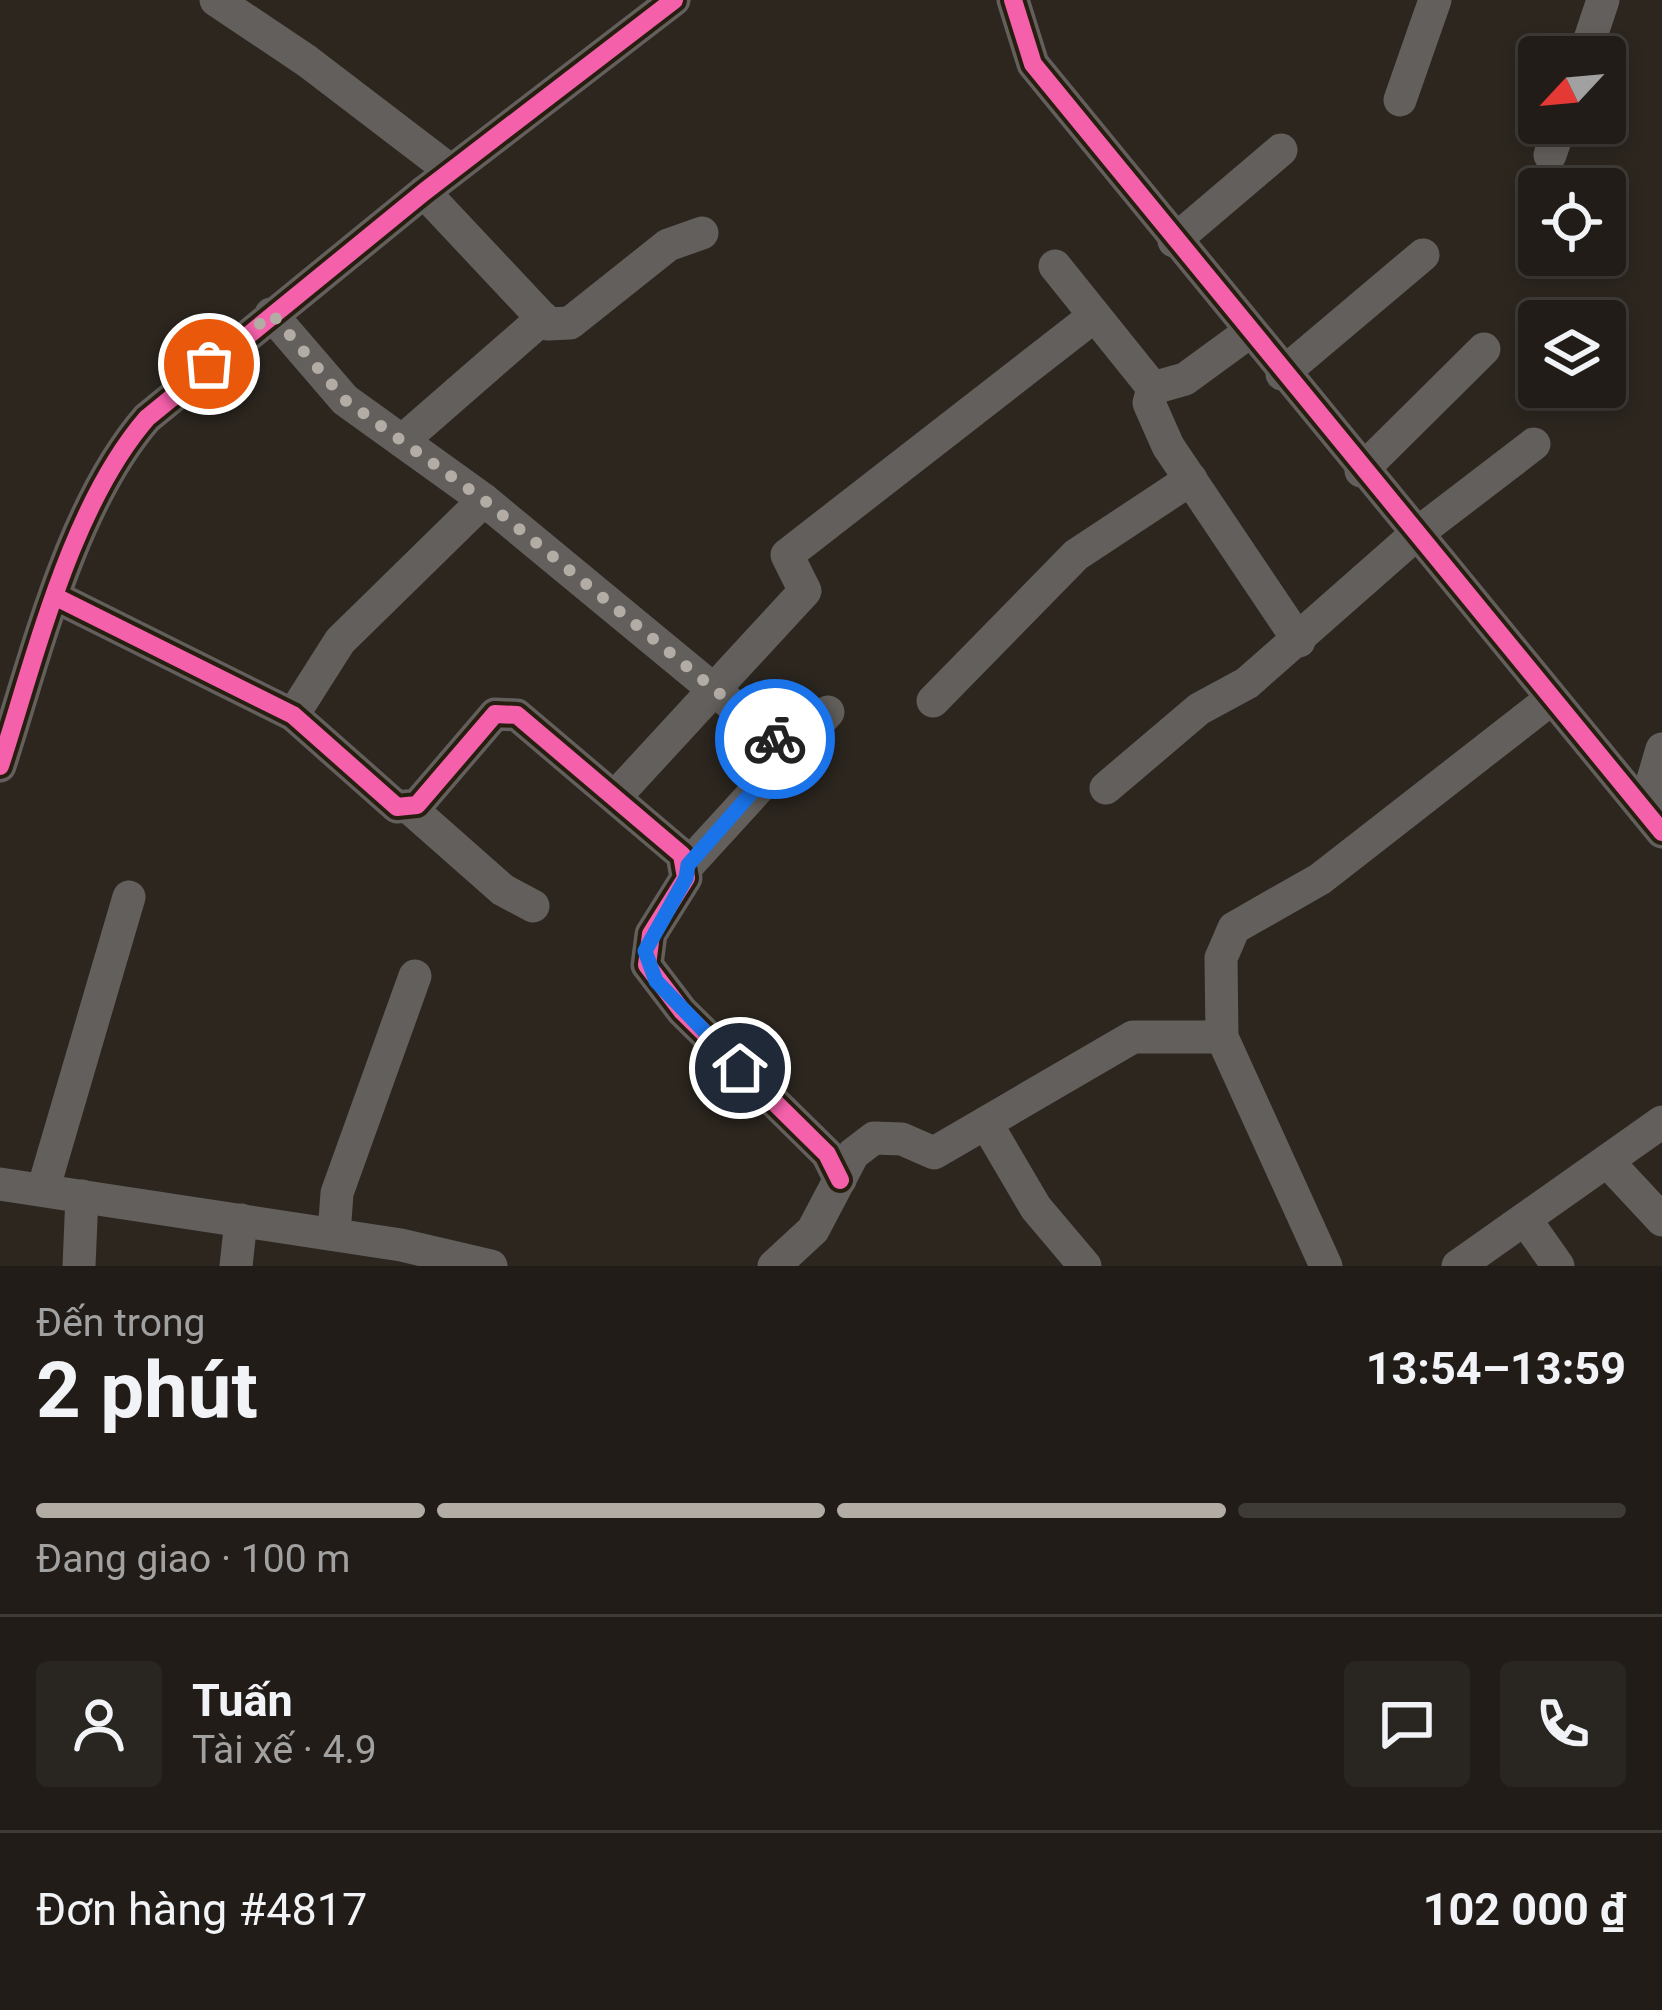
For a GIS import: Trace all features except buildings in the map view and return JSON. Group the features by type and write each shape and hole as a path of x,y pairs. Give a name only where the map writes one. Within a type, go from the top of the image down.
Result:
{"street":[{"path":"216,0 308,61 451,171"},
{"path":"0,766 56,597 118,452 178,389 674,0"},
{"path":"1013,0 1033,64 1414,536 1653,821"},
{"path":"1400,100 1436,0"},
{"path":"1591,36 1603,0"},
{"path":"1174,241 1281,150"},
{"path":"424,192 548,324 570,323 668,245 702,233"},
{"path":"1282,374 1423,255"},
{"path":"1055,266 1153,388"},
{"path":"272,314 345,400 484,500 788,751"},
{"path":"615,797 805,591 787,555 1093,316"},
{"path":"402,442 542,318"},
{"path":"1153,388 1185,380 1248,333"},
{"path":"1361,471 1484,349"},
{"path":"1153,388 1149,404 1154,422 1299,641"},
{"path":"1106,788 1199,709 1247,683 1414,536 1534,444"},
{"path":"933,701 1076,555 1191,478"},
{"path":"293,715 340,641 484,500"},
{"path":"56,597 293,715 397,808 410,808 503,890 533,906"},
{"path":"1326,1266 1222,1036 1221,958 1234,928 1320,879 1551,699"},
{"path":"410,808 500,711 517,716 688,865"},
{"path":"828,712 688,865 686,878 651,934 647,965 682,1011 826,1154 840,1180"},
{"path":"1653,821 1662,749"},
{"path":"43,1190 129,897"},
{"path":"334,1234 337,1193 415,976"},
{"path":"774,1266 813,1231 853,1154 874,1138 902,1139 934,1153 1133,1037 1222,1036"},
{"path":"1458,1266 1662,1122"},
{"path":"986,1123 1036,1208 1085,1266"},
{"path":"1607,1161 1662,1220"},
{"path":"0,1184 334,1234 472,1264"},
{"path":"79,1266 82,1196"},
{"path":"1525,1219 1558,1266"},
{"path":"236,1266 241,1220"}],"cycle path":[{"path":"0,766 42,630 77,538 120,454 147,418 424,192 674,0"},
{"path":"1013,0 1033,64 1662,832"},
{"path":"56,597 293,715 397,807 417,805 495,714 517,715 682,855 686,878 651,934 647,965 682,1011 827,1154 840,1180"}],"way so far":[{"path":"209,364 272,314 345,400 484,500 775,739"}],"route":[{"path":"740,1068 656,981 645,951 686,878 688,865 788,751 775,739"}]}
